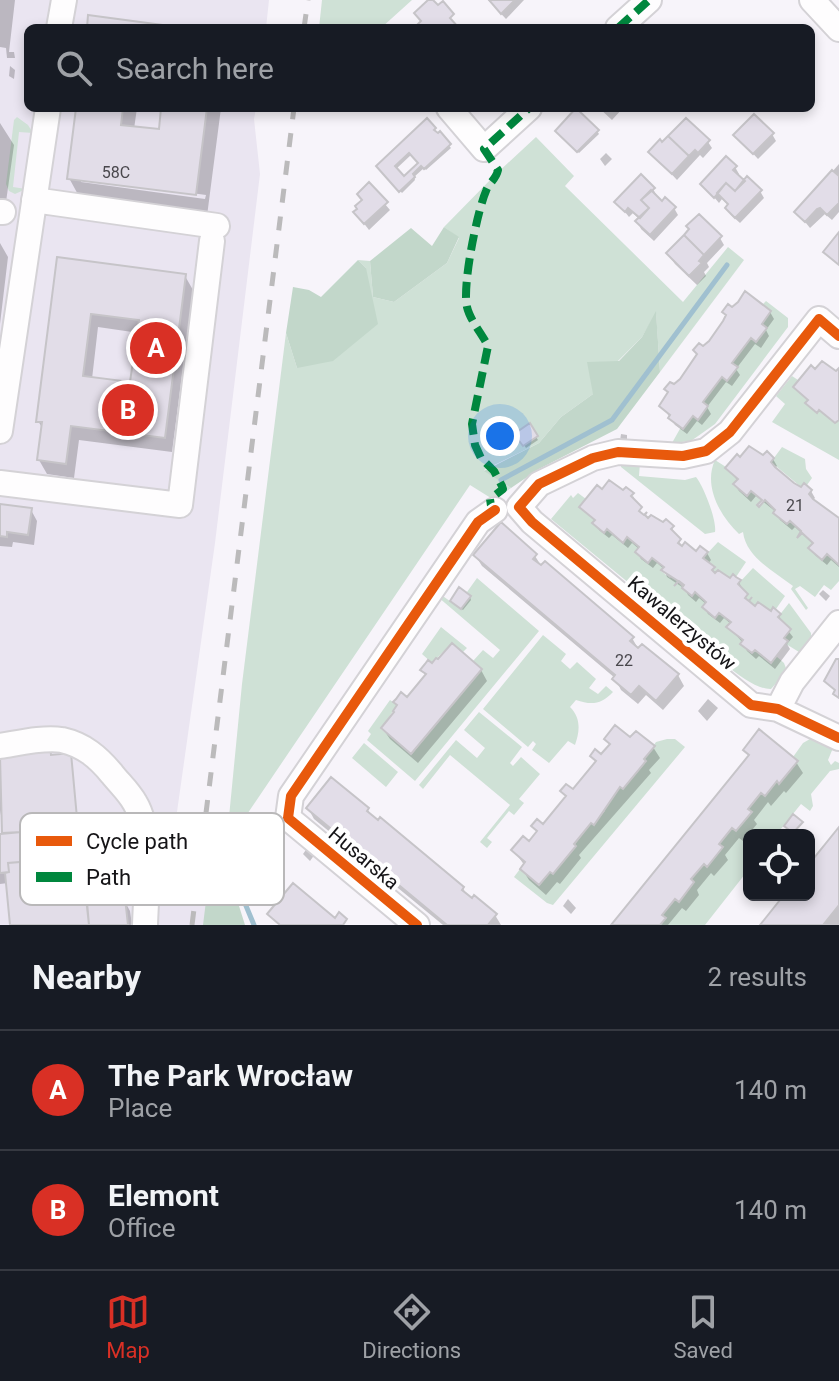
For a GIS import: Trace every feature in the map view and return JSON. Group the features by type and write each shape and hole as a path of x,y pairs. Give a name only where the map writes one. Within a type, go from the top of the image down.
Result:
{"street":[{"path":"60,24 64,0"},
{"path":"622,24 649,0"},
{"path":"812,0 839,29"},
{"path":"0,431 5,366 47,112"},
{"path":"452,112 484,149 525,112"},
{"path":"0,483 180,505 215,234 34,200"},
{"path":"507,508 539,484 593,458 618,452 683,456 706,451 730,432 819,319 839,336"},
{"name":"Kawalerzystów","path":"507,508 532,522 751,705 778,709 839,738"},
{"name":"Husarska","path":"417,925 288,818 291,796 478,522 507,508"},
{"path":"778,709 792,682 839,623"},
{"path":"0,746 48,740 75,744 90,751 135,802 140,813"},
{"path":"145,925 146,905"}],"shaded area":[{"path":"0,0 269,0 266,24 24,24 24,112 255,112 260,174 215,543 177,813 20,813 20,905 214,905 210,925 0,925"}],"green space":[{"path":"322,0 412,0 385,24 319,24"},
{"path":"17,117 33,133 19,132 13,187 26,189 15,194 9,191 6,184 14,120"},
{"path":"536,137 574,176 565,186 683,302 728,247 744,260 660,372 656,313 642,337 618,361 593,394 561,417 539,443 484,470 511,488 494,500 470,485 248,813 229,813 242,684 286,333 297,368 366,268 358,260 370,261 373,297 394,302 447,263 459,238 444,227"},
{"path":"444,227 459,237 447,263 394,302 373,297 370,261 411,228 432,246"},
{"path":"358,260 366,268 378,324 333,361 297,368 286,333 293,287 309,290 321,297"},
{"path":"766,301 788,318 788,327 715,424 691,441 672,443 681,427 693,416 698,419 708,406 703,402 722,377 728,380 737,367 732,363 751,338 757,342 766,328 762,324 771,311 763,304"},
{"path":"656,311 660,372 617,429 539,469 511,488 484,471 539,443 561,417 593,394 587,362 619,361 642,337"},
{"path":"792,376 798,380 793,387 808,400 806,403 816,413 819,410 835,423 839,420 839,460 772,422 785,404 776,396"},
{"path":"782,447 805,459 806,469 812,478 807,485 804,483 801,487 771,462"},
{"path":"715,460 738,479 733,485 746,496 751,491 762,500 759,506 765,500 775,510 774,513 801,531 797,538 802,533 813,543 809,548 827,554 839,565 839,581 831,590 824,585 815,597 800,586 795,589 808,608 806,610 791,589 793,586 755,556 743,532 739,534 720,510 711,480"},
{"path":"640,463 639,476 685,480 696,477 709,504 715,532 705,534 621,467 621,464"},
{"path":"578,493 586,499 580,507 595,520 593,523 604,532 607,529 623,542 627,537 639,547 635,552 648,563 652,558 664,567 661,571 670,578 672,576 691,596 695,592 706,602 702,607 715,617 719,613 731,622 727,627 743,640 741,644 752,653 755,650 770,663 776,656 784,663 787,671 771,689 751,683 728,667 688,629 551,519 571,495 573,498"},
{"path":"718,542 746,562 736,577 733,575 730,578 718,570 715,573 712,570 714,567 703,558"},
{"path":"753,568 785,596 776,609 771,611 758,602 755,606 745,598 748,594 738,584"},
{"path":"477,578 539,631 415,781 367,740 371,734 368,731 390,700 397,705 381,729 412,754 482,669 473,661 483,650 493,658 500,650 438,597 440,594 461,609 471,596 467,592"},
{"path":"789,603 811,633 811,638 799,652 786,644 783,621 778,617"},
{"path":"441,627 467,648 463,652 452,643 432,663 422,654"},
{"path":"543,635 566,654 561,661 570,669 577,662 596,679 589,688 598,694 606,686 613,692 596,703 576,700 570,707 578,725 575,745 568,741 549,763 532,750 536,744 533,741 528,747 483,709"},
{"path":"479,712 522,747 510,763 513,766 521,757 540,774 519,799 524,803 514,815 509,811 487,838 492,842 487,848 480,842 510,805 450,755 423,789 419,785 456,740 477,758 485,748 464,730"},
{"path":"675,739 685,747 553,905 514,877 520,869 540,885 550,872 553,874 591,823 594,824 605,811 603,809 620,787 623,789 646,762 644,759 656,742"},
{"path":"816,740 833,748 828,760 831,765 835,761 839,763 839,769 830,771 811,794 813,806 810,811 801,804 781,829 743,829 743,877 705,925 660,925 666,918 662,915 694,883 691,879 704,864 708,866 723,848 719,844 732,828 736,831 751,813 748,809 761,793 765,796 777,781 780,783 797,761 793,757 803,743"},
{"path":"364,743 398,772 386,787 352,758"},
{"path":"206,905 239,905 245,925 203,925"}],"building":[{"path":"428,0 438,5 443,1 454,14 450,18 455,24 418,24 421,21 414,13"},
{"path":"489,0 515,0 501,14"},
{"path":"88,15 155,24 87,24"},
{"path":"75,112 123,112 121,125 159,129 161,112 206,112 196,195 67,179"},
{"path":"572,112 580,112 599,130 577,152 555,131"},
{"path":"754,114 774,133 753,154 733,135"},
{"path":"427,118 436,128 434,130 440,131 451,144 424,169 421,166 413,174 415,177 399,192 376,166","holes":["409,153 418,163 404,176 395,166"]},
{"path":"686,118 710,140 698,153 695,150 689,156 668,136"},
{"path":"668,136 689,156 672,174 648,152 660,139 662,142"},
{"path":"726,156 737,166 733,170 745,181 735,191 726,183 714,198 700,184"},
{"path":"832,170 839,176 839,203 827,215 820,208 817,209 805,222 794,212"},
{"path":"641,174 655,188 641,200 649,208 640,218 628,208 625,212 614,202"},
{"path":"747,176 762,190 735,218 725,208 728,204 717,193 726,183 735,191"},
{"path":"369,182 388,202 364,224 353,212 362,200 357,194"},
{"path":"651,190 662,201 665,197 676,207 650,235 635,221 649,208 641,200"},
{"path":"699,214 722,236 704,255 684,235 689,229 686,226"},
{"path":"839,232 839,265 823,252"},
{"path":"684,235 704,255 699,261 702,263 689,276 666,253"},
{"path":"57,257 186,274 165,438 71,426 66,464 37,460 42,422 36,422","holes":["91,314 139,320 130,382 83,376"]},
{"path":"745,291 771,311 762,324 767,328 756,342 751,338 732,363 738,367 727,381 722,377 703,402 708,406 698,420 693,416 683,429 668,418 670,415 659,406 668,392 664,389 670,382 674,384 680,379 697,354 693,350 699,343 703,346 709,341 726,315 722,312 728,304 732,307 738,302"},
{"path":"822,361 836,371 839,368 839,420 835,423 805,403 808,400 793,387 811,365 815,369"},
{"path":"530,423 538,436 523,446 514,434"},
{"path":"749,446 763,455 767,451 774,458 771,462 775,467 801,487 804,483 812,490 809,494 813,499 839,518 839,565 827,554 822,560 808,548 813,543 802,533 797,538 801,531 790,521 787,524 773,513 775,510 765,500 759,507 757,505 762,500 751,491 747,496 733,484 738,479 725,468"},
{"path":"609,480 623,490 626,487 634,493 631,496 642,507 639,511 644,515 647,512 645,515 648,518 651,515 663,522 666,519 674,526 671,529 681,539 678,543 682,546 685,542 696,551 700,546 708,552 703,558 715,567 712,570 715,573 718,570 730,578 733,574 741,580 738,584 748,594 745,598 755,606 758,602 771,611 773,607 781,614 778,617 791,629 784,638 788,641 771,663 755,650 752,653 740,644 743,640 726,627 731,622 719,613 715,618 702,607 706,602 695,592 692,596 679,581 674,586 678,581 661,570 664,567 652,558 648,563 635,552 639,547 627,537 623,543 607,529 604,533 592,523 595,520 579,507 597,485 602,489"},
{"path":"0,504 32,508 28,535 7,532 7,537 0,536"},
{"path":"501,522 537,554 533,559 541,565 545,561 634,637 630,641 638,648 642,644 679,674 656,701 639,686 631,695 612,679 615,675 473,555"},
{"path":"459,587 471,596 461,609 450,601"},
{"path":"452,643 482,669 411,754 381,728 394,712 397,705 393,702 401,692 407,697 426,674 420,670 428,660 432,663 438,659"},
{"path":"836,659 839,659 839,698 824,681"},
{"path":"615,725 630,737 636,731 655,746 623,789 620,787 594,825 591,823 553,874 550,872 539,885 520,869 525,862 511,850 523,836 529,841 537,831 531,826 537,819 543,824 566,796 560,791 566,784 573,789 596,761 590,756 595,749 601,754 610,744 604,739"},
{"path":"759,729 798,761 779,784 777,781 765,796 761,793 748,809 752,812 736,831 732,828 719,844 723,847 707,867 704,864 691,879 694,882 679,902 675,899 662,915 666,918 660,925 611,925 749,755 743,750"},
{"path":"50,746 51,755 71,753 77,813 20,813 20,832 2,833 0,756"},
{"path":"331,777 369,808 367,811 378,820 380,817 464,887 462,890 472,898 474,895 497,914 488,925 447,925 306,808"},
{"path":"793,814 803,822 797,829 784,826"},
{"path":"839,827 839,905 823,925 760,925 779,901 815,901 815,857"},
{"path":"20,832 20,862 8,863 9,872 0,873 0,834"},
{"path":"20,862 20,905 87,905 89,925 10,925 5,873 9,872 8,863"},
{"path":"293,883 335,918 339,912 347,919 343,925 280,925 267,914 275,905 284,905 284,894"},
{"path":"87,905 126,905 128,925 89,925"}],"waterway":[{"path":"501,480 612,420 727,265"},
{"path":"246,905 254,925"}],"railway":[{"path":"305,24 308,0"},
{"path":"206,813 294,112"},
{"path":"192,925 194,905"}],"marked path":[{"path":"622,24 649,0"},
{"path":"497,513 490,499 503,489 494,471 481,458 475,445 472,424 488,346 473,322 466,297 471,249 479,215 487,188 498,170 484,149 525,112"}],"cycle path":[{"path":"839,336 819,319 730,432 706,451 683,456 618,452 593,458 539,484 519,507 532,522 751,705 778,709 839,738"},
{"path":"417,925 288,818 291,796 478,522 495,510"}],"place":[{"name":"The Park Wrocław","path":"156,348"},
{"name":"Elemont","path":"128,410"}]}
